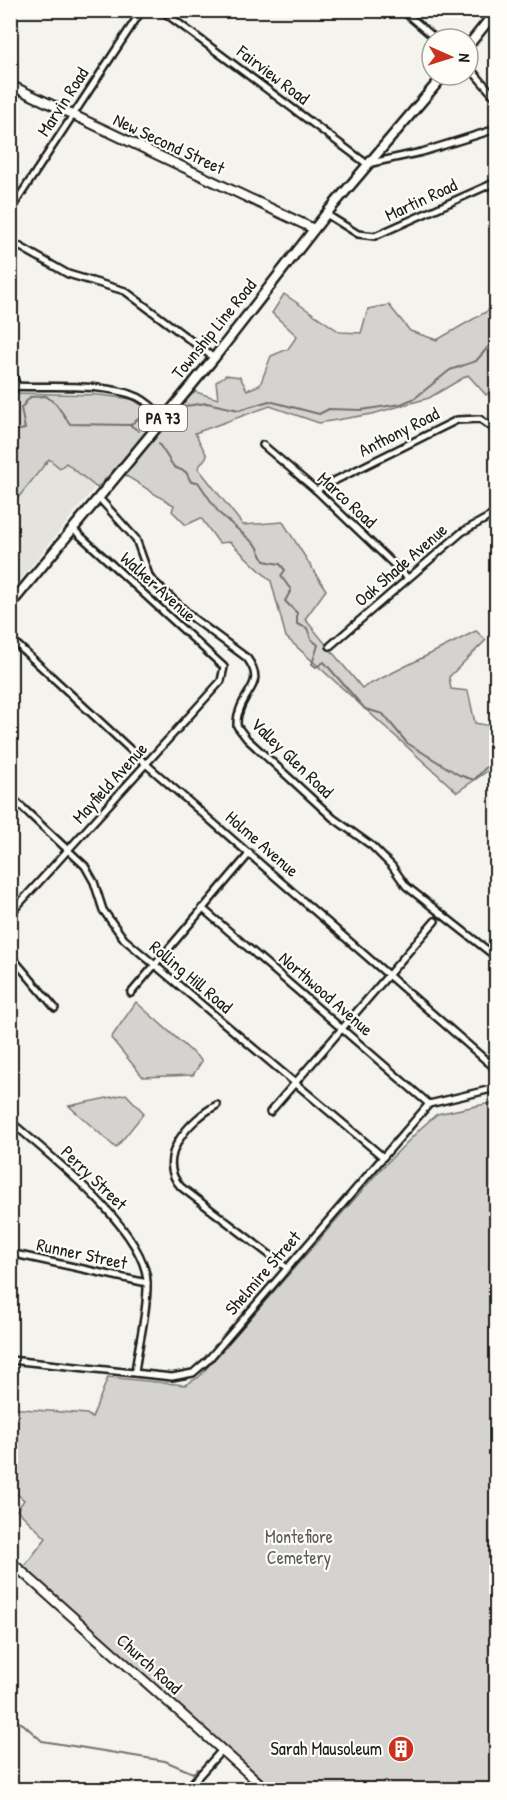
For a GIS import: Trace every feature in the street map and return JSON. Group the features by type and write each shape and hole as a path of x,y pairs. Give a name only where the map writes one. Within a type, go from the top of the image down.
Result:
{"main road":[{"path":"480,31 496,11"},
{"name":"Township Line Road","path":"10,604 214,358 326,214 434,87"}],"street":[{"name":"Marvin Road","path":"10,211 142,10"},
{"name":"Fairview Road","path":"161,10 367,164"},
{"path":"402,10 422,27"},
{"path":"480,80 496,98"},
{"name":"New Second Street","path":"10,85 314,230"},
{"path":"367,164 422,152 496,129"},
{"name":"Martin Road","path":"326,214 358,234 375,236 496,182"},
{"path":"10,241 68,274 125,291 214,358"},
{"path":"10,364 14,386 102,389 137,396 152,405 164,418"},
{"name":"Anthony Road","path":"316,490 457,420 480,419 496,430"},
{"name":"Marco Road","path":"263,445 316,490 408,578"},
{"name":"Valley Glen Road","path":"99,498 136,539 150,578 193,618 247,658 253,666 255,684 239,711 237,726 247,739 333,818 372,846 392,866 406,886 496,957"},
{"name":"Oak Shade Avenue","path":"330,646 462,532 496,513"},
{"name":"Walker Avenue","path":"73,529 224,667"},
{"name":"Holme Avenue","path":"10,638 147,765 390,973 496,1069"},
{"name":"Mayfield Avenue","path":"10,914 221,681 224,667"},
{"name":"Rolling Hill Road","path":"10,796 85,866 94,882 103,910 113,927 153,964 383,1157"},
{"path":"130,993 250,853"},
{"name":"Northwood Avenue","path":"202,908 429,1104"},
{"path":"270,1112 435,921"},
{"path":"10,955 56,1008"},
{"path":"429,1104 496,1088"},
{"name":"Shelmire Street","path":"10,1360 172,1377 193,1373 429,1104"},
{"path":"217,1105 206,1111 174,1148 170,1161 172,1173 182,1186 287,1268"},
{"name":"Perry Street","path":"10,1121 101,1202 120,1225 144,1267 147,1283 135,1373"},
{"name":"Runner Street","path":"10,1253 147,1283"},
{"name":"Church Road","path":"10,1561 267,1790"},
{"path":"186,1790 222,1750"}],"shaded area":[{"path":"60,454 107,472 11,591 11,459"}],"green space":[{"path":"284,294 340,332 361,333 368,309 389,305 410,331 437,340 496,306 496,387 486,395 468,375 429,398 372,414 319,423 270,406 195,433 207,456 198,468 243,525 283,522 326,590 305,619 362,688 476,631 486,640 449,677 451,689 468,691 475,723 496,727 496,765 457,792 286,637 271,581 230,542 219,543 201,518 186,525 172,511 174,505 114,470 97,488 66,463 60,468 49,459 14,503 11,493 11,393 99,395 132,399 155,414 196,392 218,399 216,382 226,375 240,377 247,390 260,385 271,356 288,349 297,336 272,313"},
{"path":"136,1002 202,1061 193,1075 143,1077 111,1038"},
{"path":"126,1094 144,1113 116,1148 69,1106"},
{"name":"Montefiore Cemetery","path":"496,1102 496,1789 274,1789 23,1568 46,1538 17,1510 24,1500 11,1489 10,1408 87,1414 92,1418 108,1377 185,1385 199,1377 379,1171 421,1128 437,1114"}],"waterway":[{"path":"185,406 207,403 239,410 269,401 319,414 329,409 361,410 401,404 415,398 450,370 476,361 496,338"},
{"path":"10,432 25,429 21,408 30,397 46,396 56,404 70,424 130,425 148,412"},
{"path":"130,425 139,431"},
{"path":"159,444 174,467 186,472 191,482 198,482 219,513 257,546 264,561 280,564 285,570 281,576 291,590 285,601 297,613 297,624 307,628 311,639 318,645 312,664 316,667 324,662 365,709 383,714 407,743 459,775 474,780 496,757"},
{"path":"10,1718 23,1724 42,1741 165,1761 193,1773 198,1769"}],"place":[{"name":"Sarah Mausoleum","path":"401,1749"}]}
